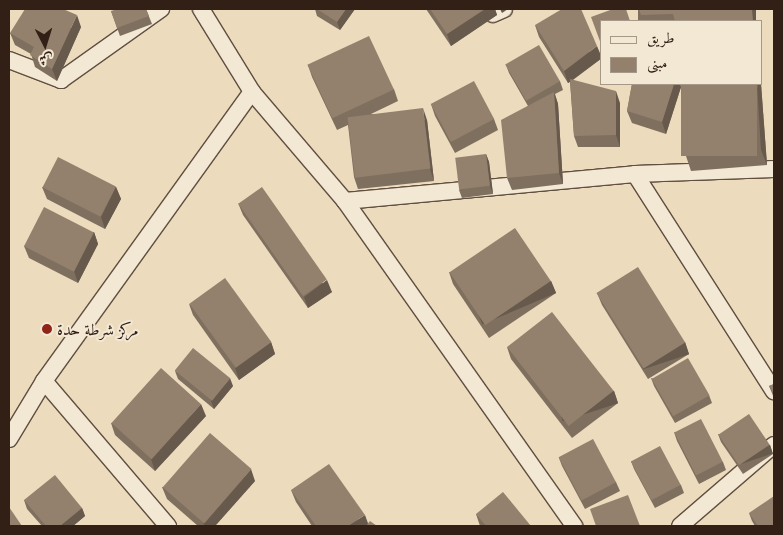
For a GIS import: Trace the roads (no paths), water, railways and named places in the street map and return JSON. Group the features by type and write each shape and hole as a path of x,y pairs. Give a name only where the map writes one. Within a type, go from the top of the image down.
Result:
{"street":[{"path":"9,60 61,80 161,9"},
{"path":"201,9 252,92 344,200 574,526"},
{"path":"9,440 44,381 252,92"},
{"path":"344,200 635,174 774,168"},
{"path":"635,174 774,391"},
{"path":"44,381 168,526"},
{"path":"680,526 774,445"}],"place":[{"name":"مركز شرطة حدة","path":"47,329"}]}
